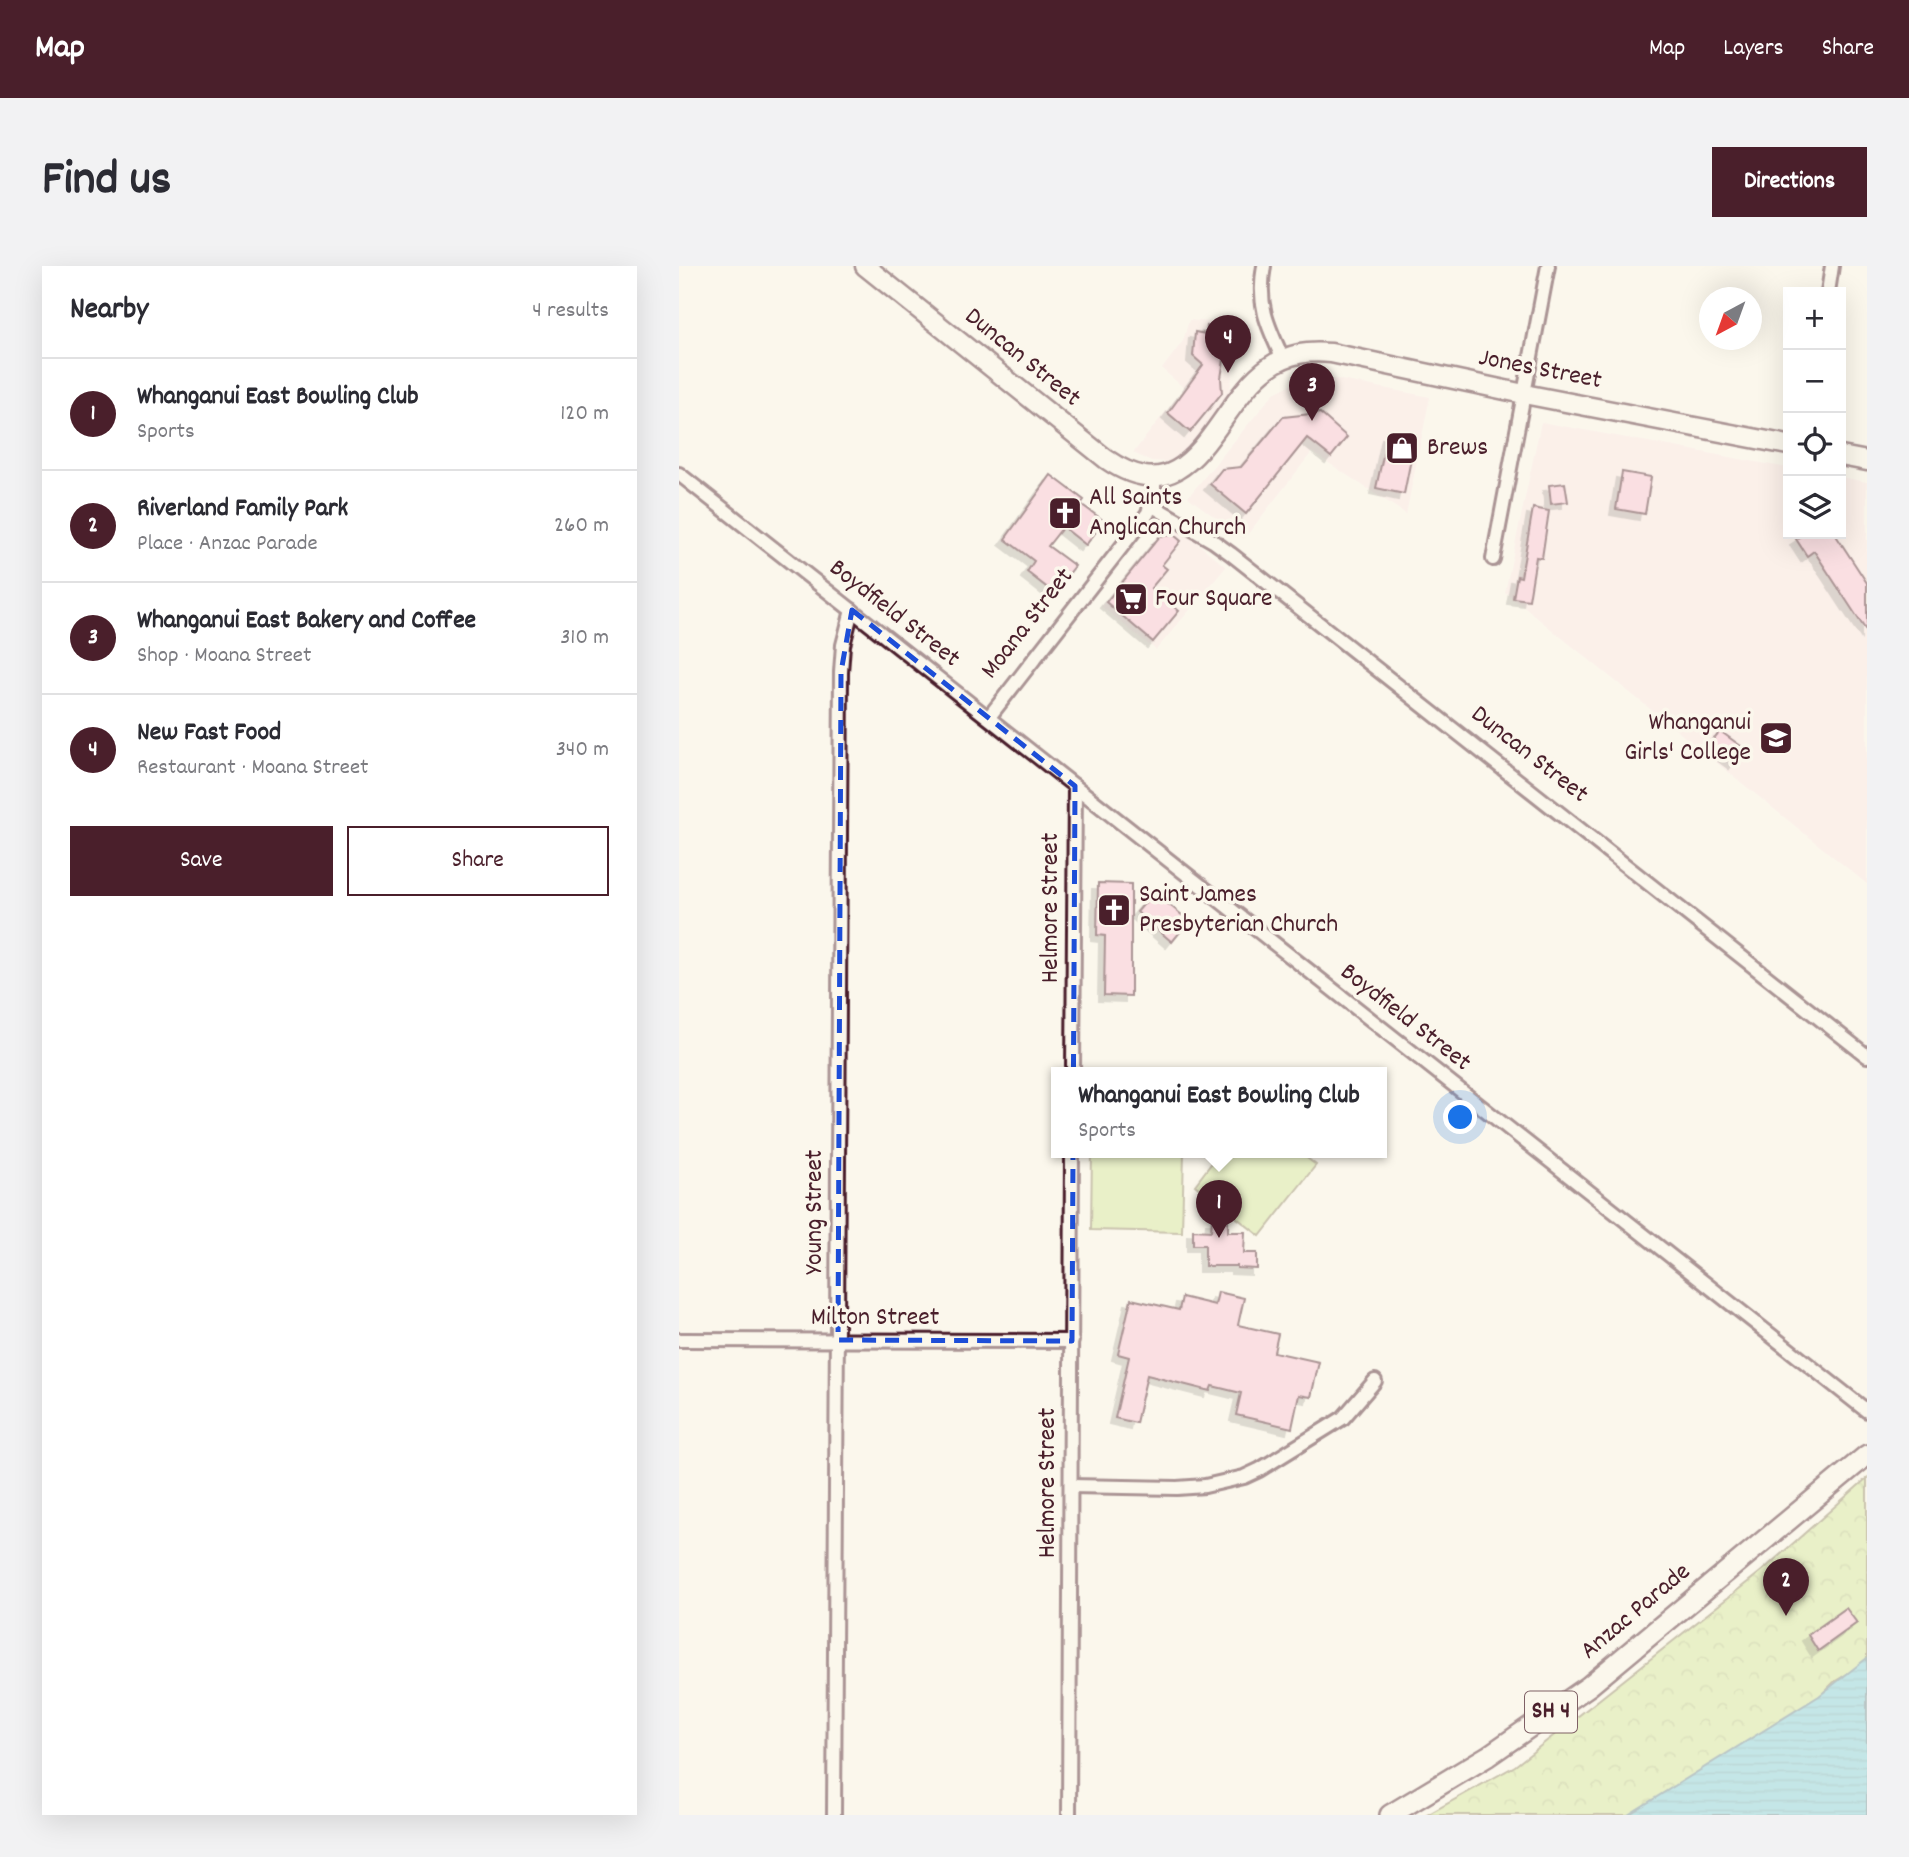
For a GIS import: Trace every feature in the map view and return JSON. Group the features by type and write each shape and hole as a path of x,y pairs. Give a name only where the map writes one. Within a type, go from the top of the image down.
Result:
{"main road":[{"name":"Duncan Street","path":"865,266 1106,459 1129,473 1154,476"},
{"name":"Jones Street","path":"1283,359 1311,351 1331,352 1524,394 1783,444"},
{"path":"1154,476 1176,470 1192,458 1255,380 1267,368 1283,359"},
{"path":"1846,457 1867,461"},
{"name":"Anzac Parade","path":"1390,1815 1488,1756 1589,1686 1867,1455"}],"street":[{"path":"1264,266 1261,297 1264,316 1283,359"},
{"path":"1493,559 1548,266"},
{"path":"1829,287 1832,266"},
{"name":"Boydfield Street","path":"681,476 1867,1411"},
{"name":"Moana Street","path":"989,717 1148,513 1154,476"},
{"name":"Duncan Street","path":"1151,505 1231,554 1867,1056"},
{"name":"Young Street","path":"834,1815 841,672 852,610"},
{"name":"Helmore Street","path":"1073,1067 1075,786"},
{"name":"Helmore Street","path":"1069,1815 1072,1158"},
{"name":"Milton Street","path":"679,1340 1072,1342"},
{"path":"1070,1486 1177,1488 1205,1486 1244,1477 1343,1418 1375,1381"}],"highlighted area":[{"path":"852,610 1075,786 1072,1341 838,1340 841,672"}],"shaded area":[{"path":"1189,320 1241,325 1229,396 1181,458 1170,462 1151,461 1133,453 1184,388 1162,369 1183,341"},
{"path":"1310,378 1336,379 1430,397 1406,514 1312,452 1244,539 1188,497 1274,393"},
{"name":"Whanganui Girls' College","path":"1541,422 1783,467 1783,539 1846,539 1846,478 1867,482 1867,884 1505,592"},
{"path":"1176,525 1226,567 1156,650 1101,606 1164,528"}],"green space":[{"path":"1092,1158 1184,1158 1182,1232 1091,1230"},
{"path":"1215,1158 1307,1158 1316,1165 1260,1236 1195,1185"},
{"path":"1867,1478 1867,1662 1834,1682 1820,1696 1649,1815 1427,1815 1515,1766 1763,1570"}],"water":[{"path":"1867,1658 1867,1815 1628,1815 1819,1696"}],"building":[{"path":"1207,326 1229,330 1221,378 1222,393 1190,432 1168,413 1203,365 1193,356 1195,332 1206,334"},
{"path":"1320,413 1347,437 1331,457 1307,438 1246,514 1210,484 1222,469 1241,467 1283,417"},
{"path":"1388,433 1415,439 1404,494 1376,488"},
{"path":"1622,472 1651,477 1645,514 1616,509"},
{"path":"1051,475 1084,500 1081,504 1104,521 1086,545 1063,527 1048,546 1075,566 1054,593 1027,572 1034,561 1005,539"},
{"path":"1565,483 1568,502 1551,504 1549,485"},
{"path":"1533,508 1549,511 1542,558 1536,557 1529,600 1513,598 1517,576 1521,577"},
{"path":"1174,535 1181,541 1162,565 1167,569 1151,588 1179,611 1153,642 1106,602 1160,536"},
{"path":"1796,539 1838,539 1867,583 1867,632 1814,551 1807,556"},
{"path":"1720,731 1745,749 1735,763 1709,744"},
{"path":"1098,883 1131,884 1131,996 1104,995 1105,936 1097,935"},
{"path":"1154,892 1189,921 1172,942 1137,912"},
{"path":"1212,1218 1228,1219 1228,1232 1245,1232 1244,1253 1257,1253 1257,1269 1205,1266 1205,1245 1193,1245 1193,1230 1211,1231"},
{"path":"1218,1292 1244,1298 1238,1325 1278,1334 1274,1352 1319,1362 1311,1397 1299,1395 1292,1428 1236,1415 1241,1393 1212,1386 1210,1391 1147,1375 1136,1423 1115,1418 1129,1357 1118,1354 1131,1299 1179,1310 1182,1297 1215,1305"},
{"path":"1846,1608 1857,1623 1818,1651 1808,1635"}],"place":[{"name":"New Fast Food","path":"1228,373"},
{"name":"Whanganui East Bakery and Coffee","path":"1312,421"},
{"name":"Brews","path":"1402,448"},
{"name":"All Saints Anglican Church","path":"1065,513"},
{"name":"Four Square","path":"1131,599"},
{"name":"Whanganui Girls' College","path":"1776,738"},
{"name":"Saint James Presbyterian Church","path":"1114,910"},
{"name":"Whanganui East Bowling Club","path":"1219,1238"},
{"name":"Riverland Family Park","path":"1786,1616"}]}
